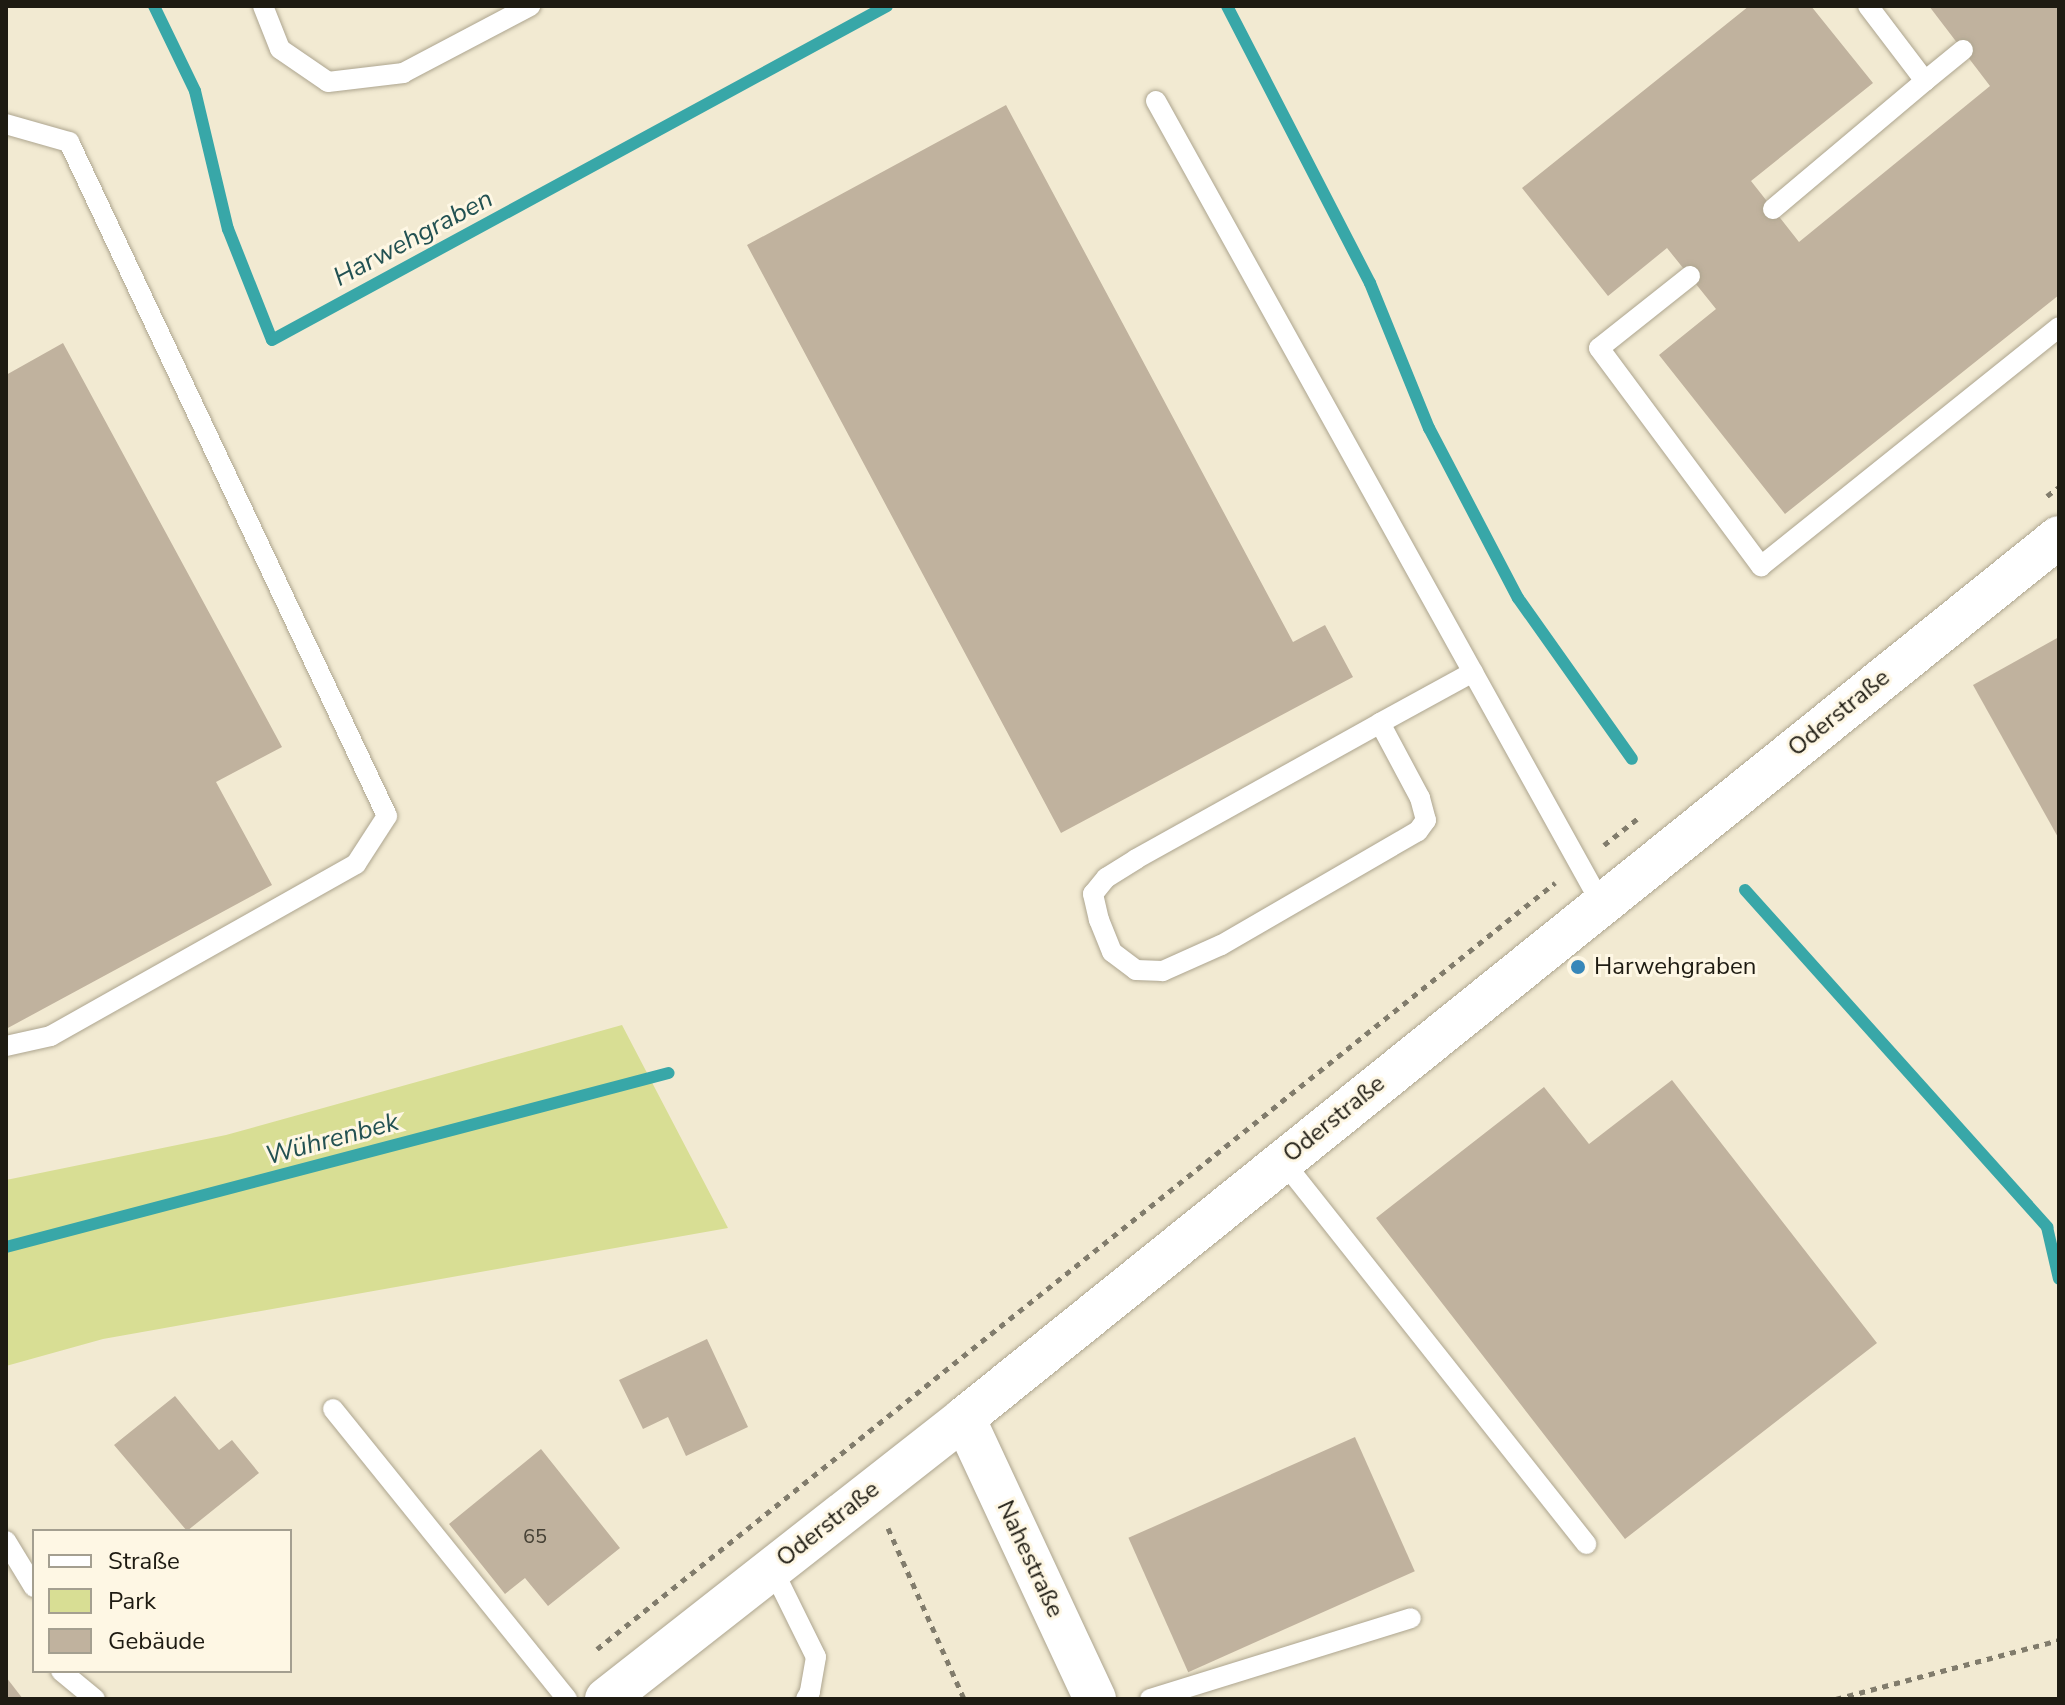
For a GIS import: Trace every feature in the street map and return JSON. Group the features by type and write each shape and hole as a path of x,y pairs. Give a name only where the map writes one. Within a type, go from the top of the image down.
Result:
{"street":[{"name":"Oderstraße","path":"606,1699 964,1418 1601,903 2047,522"},
{"name":"Nahestraße","path":"964,1418 1095,1699"}],"lane":[{"path":"263,6 280,49 328,82 403,73 530,6"},
{"path":"1868,6 1925,81"},
{"path":"1773,209 1963,50"},
{"path":"1156,101 1601,903"},
{"path":"6,124 69,142 387,816 356,864 51,1036 6,1046"},
{"path":"1690,276 1599,348 1761,566 2059,327"},
{"path":"1380,723 1420,798 1426,820 1418,831 1221,945 1163,971 1136,970 1112,952 1093,894 1106,878 1380,723 1473,672"},
{"path":"1282,1160 1586,1544"},
{"path":"333,1409 561,1691"},
{"path":"6,1541 32,1584"},
{"path":"772,1568 816,1657 806,1699"},
{"path":"1150,1699 1411,1618"},
{"path":"63,1673 95,1699"}],"path":[{"path":"2047,522 2059,487"},
{"path":"561,1691 862,1437 1640,816"},
{"path":"862,1437 883,1481 886,1524 964,1699"},
{"path":"1836,1699 2059,1640"}],"green space":[{"path":"622,1025 728,1228 103,1339 6,1366 6,1180 226,1135"}],"building":[{"path":"1749,6 1811,6 1873,83 1751,181 1799,242 1990,86 1929,6 2059,6 2059,295 1785,514 1659,355 1716,309 1667,248 1608,296 1522,188"},
{"path":"1006,105 1293,642 1325,625 1353,677 1061,833 747,245"},
{"path":"63,343 282,747 216,782 272,885 6,1029 6,375"},
{"path":"2059,637 2059,839 1973,685"},
{"path":"1672,1080 1877,1343 1625,1539 1376,1218 1544,1087 1589,1144"},
{"path":"707,1339 748,1427 686,1456 668,1417 643,1429 619,1380"},
{"path":"175,1396 219,1450 232,1440 259,1473 189,1529 185,1529 114,1445"},
{"path":"1355,1437 1415,1571 1188,1672 1128,1538"},
{"path":"541,1449 620,1548 548,1606 525,1578 505,1594 449,1524"},
{"path":"6,1677 23,1699 6,1699"}],"waterway":[{"name":"Harwehgraben","path":"154,6 195,91 228,229 272,340 887,6"},
{"path":"1227,6 1370,283 1429,428 1518,598 1632,759"},
{"path":"1745,890 2047,1227 2059,1279"},
{"name":"Wührenbek","path":"6,1247 669,1073"}],"place":[{"name":"Harwehgraben","path":"1578,967"}]}
